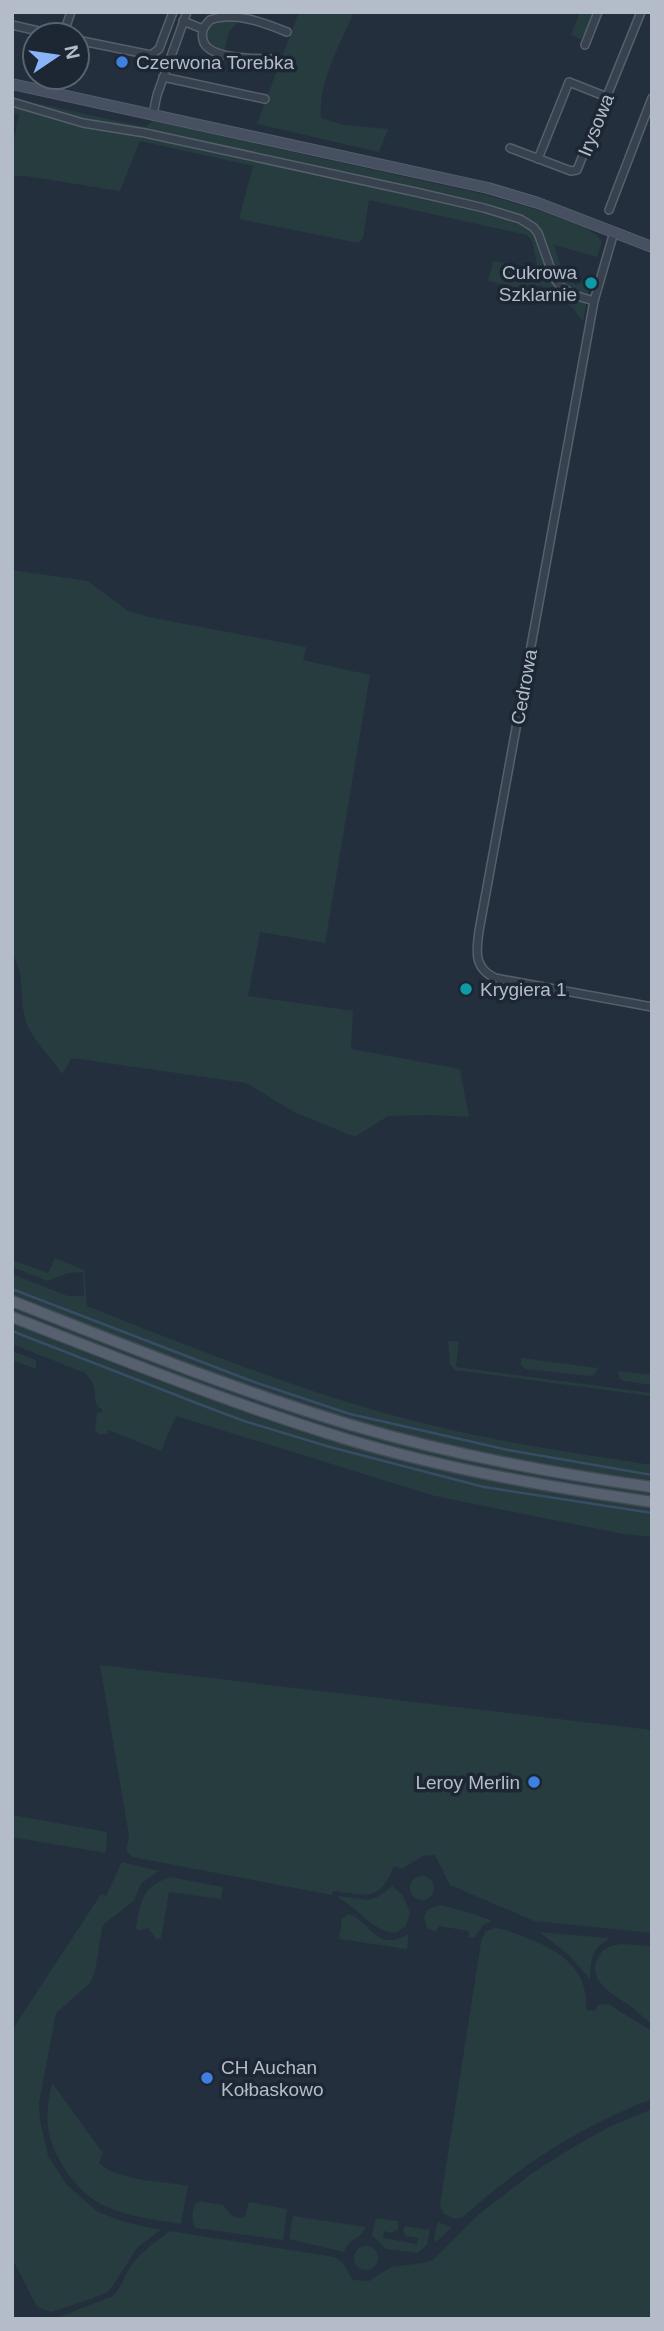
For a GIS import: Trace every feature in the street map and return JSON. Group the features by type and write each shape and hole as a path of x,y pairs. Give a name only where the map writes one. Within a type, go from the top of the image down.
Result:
{"main road":[{"path":"12,1301 251,1393 352,1426 456,1452 561,1473 652,1486"},
{"path":"12,1317 234,1403 348,1440 452,1467 558,1488 652,1502"}],"street":[{"path":"91,43 151,54 159,49 173,12"},
{"path":"153,114 156,96 187,12"},
{"path":"585,45 598,12"},
{"name":"Irysowa","path":"510,148 571,171 577,170 641,12"},
{"path":"276,59 253,59 214,52 205,46 203,29 210,20 230,18 262,23 287,33"},
{"path":"183,21 203,29"},
{"path":"163,77 265,99"},
{"path":"538,159 569,82 607,97"},
{"path":"12,84 488,188 652,247"},
{"path":"609,210 652,99"},
{"path":"12,102 83,123 145,133 420,193 520,219 533,227 541,238 559,286 573,295 594,301"},
{"name":"Cedrowa","path":"614,232 594,301 479,932 477,956 481,969 495,978 652,1007"}],"green space":[{"path":"299,12 354,12 326,77 321,118 344,125 388,129 379,152 257,124"},
{"path":"580,12 593,12 583,40 571,35"},
{"path":"221,20 238,22 229,32 224,52 212,48 204,37 207,26"},
{"path":"12,98 145,127 153,121 487,195 585,228 597,235 602,242 597,257 554,245 564,276 576,285 594,276 588,292 583,322 573,308 541,285 525,289 488,281 493,261 527,268 537,265 532,241 527,235 369,200 363,238 359,243 239,219 253,166 140,141 120,191 12,176 12,151 19,114 12,113"},
{"path":"12,570 88,581 128,611 306,647 303,660 370,675 325,943 260,932 248,996 353,1011 351,1049 460,1069 469,1117 388,1116 355,1137 294,1112 246,1083 72,1058 62,1074 28,1026 23,1010 21,978 12,954"},
{"path":"55,1258 84,1270 87,1306 228,1361 405,1419 475,1435 652,1465 652,1480 516,1459 339,1416 153,1351 12,1295 12,1274 68,1296 84,1296 83,1272 68,1273 48,1281 12,1267 12,1260 48,1273"},
{"path":"12,1306 215,1385 351,1430 652,1491 652,1497 500,1472 351,1435 180,1377 12,1311"},
{"path":"12,1324 163,1383 356,1448 482,1479 652,1508 652,1537 623,1534 435,1496 176,1416 161,1451 108,1430 107,1434 99,1434 95,1430 97,1413 102,1412 102,1408 96,1404 90,1379 85,1373 12,1344"},
{"path":"448,1341 459,1342 456,1367 652,1393 652,1396 455,1370 450,1364"},
{"path":"12,1351 36,1360 36,1369 12,1360"},
{"path":"521,1358 598,1368 594,1375 589,1376 526,1369 521,1365"},
{"path":"618,1371 652,1375 652,1385 624,1381 620,1379"},
{"path":"100,1665 652,1730 652,1933 534,1921 450,1885 435,1855 423,1856 402,1869 394,1866 383,1886 371,1894 363,1895 333,1891 332,1895 132,1857 126,1850 129,1836"},
{"path":"12,1815 107,1832 106,1853 12,1837"},
{"path":"122,1862 159,1871 141,1883 134,1901 105,1923 95,1972 90,1983 56,2013 39,2103 40,2120 48,2156 67,2185 98,2212 125,2222 161,2230 138,2247 109,2291 51,2312 37,2307 12,2258 12,2030 101,1894 106,1896"},
{"path":"422,1876 433,1883 434,1888 427,1899 422,1900 411,1893 410,1888 417,1877"},
{"path":"170,1877 223,1887 221,1899 169,1892 161,1939 156,1939 148,1928 139,1931 136,1928 139,1910 148,1890"},
{"path":"392,1886 402,1894 410,1912 406,1926 395,1933 379,1928 338,1898 368,1900 378,1897"},
{"path":"440,1905 492,1921 483,1925 474,1938 469,1937 469,1931 439,1926 436,1932 427,1928 424,1917 428,1909"},
{"path":"349,1914 381,1938 397,1939 409,1934 407,1949 339,1939 342,1918"},
{"path":"495,1928 539,1943 570,1964 583,1984 586,2010 595,2011 598,2005 608,2004 652,2031 652,2099 600,2122 552,2149 506,2181 463,2217 454,2219 443,2213 440,2205 481,1942 485,1932"},
{"path":"539,1932 609,1939 595,1952 591,1962 590,1979 568,1954"},
{"path":"622,1944 652,1946 652,2024 603,1986 595,1972 595,1965 603,1950"},
{"path":"52,2083 103,2153 99,2163 129,2177 188,2186 181,2224 143,2218 107,2207 76,2184 60,2162 50,2138 47,2115"},
{"path":"652,2109 652,2319 54,2319 113,2296 135,2261 170,2231 334,2257 342,2262 353,2280 369,2281 391,2267 433,2260 478,2215 531,2174 611,2126"},
{"path":"199,2201 223,2205 237,2218 245,2217 249,2202 287,2209 283,2240 196,2228 193,2223 194,2205"},
{"path":"293,2216 366,2227 348,2244 344,2252 289,2239"},
{"path":"376,2218 398,2221 398,2229 392,2233 384,2231 383,2238 417,2244 418,2238 406,2236 403,2231 405,2226 430,2230 427,2245 417,2253 386,2249 372,2235"},
{"path":"438,2222 452,2227 436,2242 434,2239"},
{"path":"366,2246 375,2249 378,2258 375,2267 366,2270 357,2267 354,2258 357,2249"}],"waterway":[{"path":"12,1289 254,1382 350,1414 508,1450 652,1475"},
{"path":"12,1331 244,1421 330,1447 484,1487 652,1513"}],"place":[{"name":"Czerwona Torebka","path":"122,62"},
{"name":"Cukrowa Szklarnie","path":"591,283"},
{"name":"Krygiera 1","path":"466,989"},
{"name":"Leroy Merlin","path":"534,1782"},
{"name":"CH Auchan Kołbaskowo","path":"207,2078"}]}
